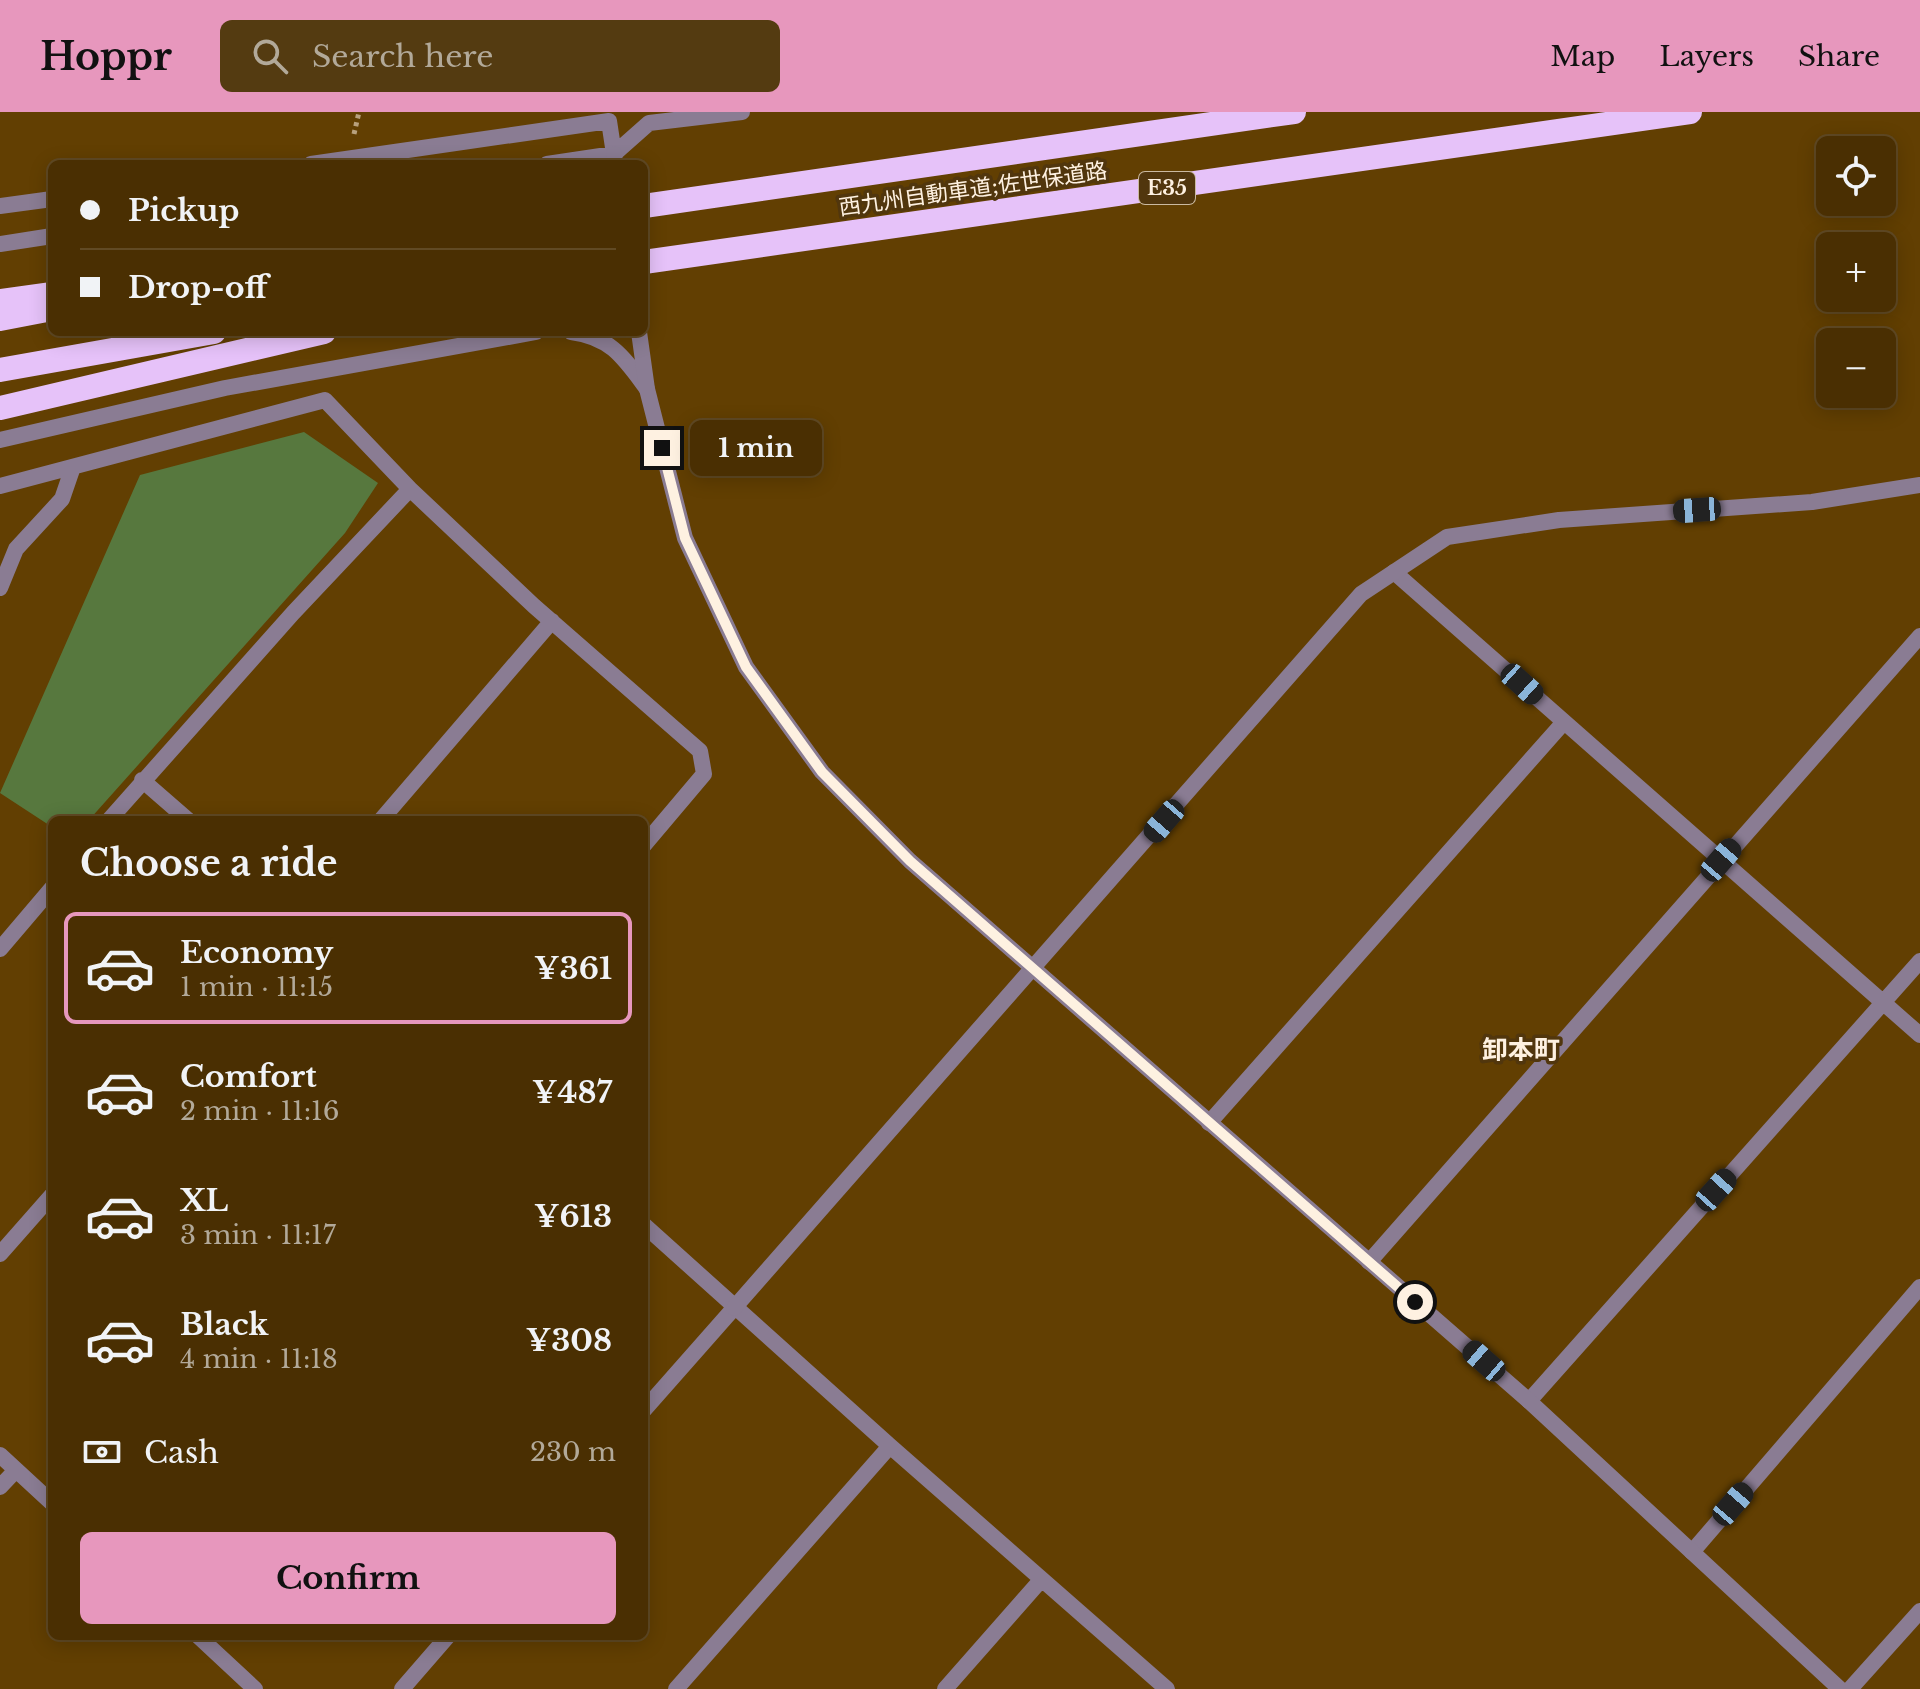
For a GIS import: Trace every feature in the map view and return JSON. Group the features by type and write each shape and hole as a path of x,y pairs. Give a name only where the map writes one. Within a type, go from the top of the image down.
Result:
{"highway":[{"name":"西九州自動車道;佐世保道路","path":"648,205 1294,112"},
{"name":"西九州自動車道;佐世保道路","path":"648,261 1690,112"},
{"path":"0,301 48,295"},
{"path":"0,319 48,310"},
{"path":"0,370 191,336"},
{"path":"0,408 307,336"}],"street":[{"path":"614,159 649,123 742,112"},
{"path":"339,160 609,121 614,159"},
{"path":"0,206 48,200"},
{"path":"0,244 48,237"},
{"path":"0,440 225,388 514,336"},
{"path":"594,336 620,353 647,389"},
{"path":"640,336 647,389 685,538 746,667 822,772 910,861 1529,1401 1840,1689"},
{"path":"0,486 325,400 410,489 552,621 700,751 704,774 648,840"},
{"path":"0,588 16,549 62,499 73,467"},
{"path":"648,1405 888,1131 1035,969 1361,594 1447,537 1559,520 1812,502 1920,485"},
{"path":"112,816 283,624 410,489"},
{"path":"1394,572 1920,1035"},
{"path":"384,816 552,621"},
{"path":"1369,1262 1920,636"},
{"path":"1209,1123 1564,722"},
{"path":"142,780 183,816"},
{"path":"0,949 48,893"},
{"path":"1529,1401 1920,961"},
{"path":"0,1254 48,1200"},
{"path":"648,1229 1167,1689"},
{"path":"1692,1552 1920,1287"},
{"path":"676,1689 890,1446"},
{"path":"0,1455 48,1499"},
{"path":"0,1487 16,1470"},
{"path":"945,1689 1041,1580"},
{"path":"1850,1689 1920,1611"},
{"path":"202,1640 255,1689"},
{"path":"402,1689 445,1640"}],"green space":[{"path":"304,432 378,483 345,533 93,816 48,816 48,824 0,793 140,475"}],"district":[{"name":"卸本町","path":"1521,1050"}],"route":[{"path":"662,448 685,538 746,667 822,772 910,861 1415,1302"}]}
